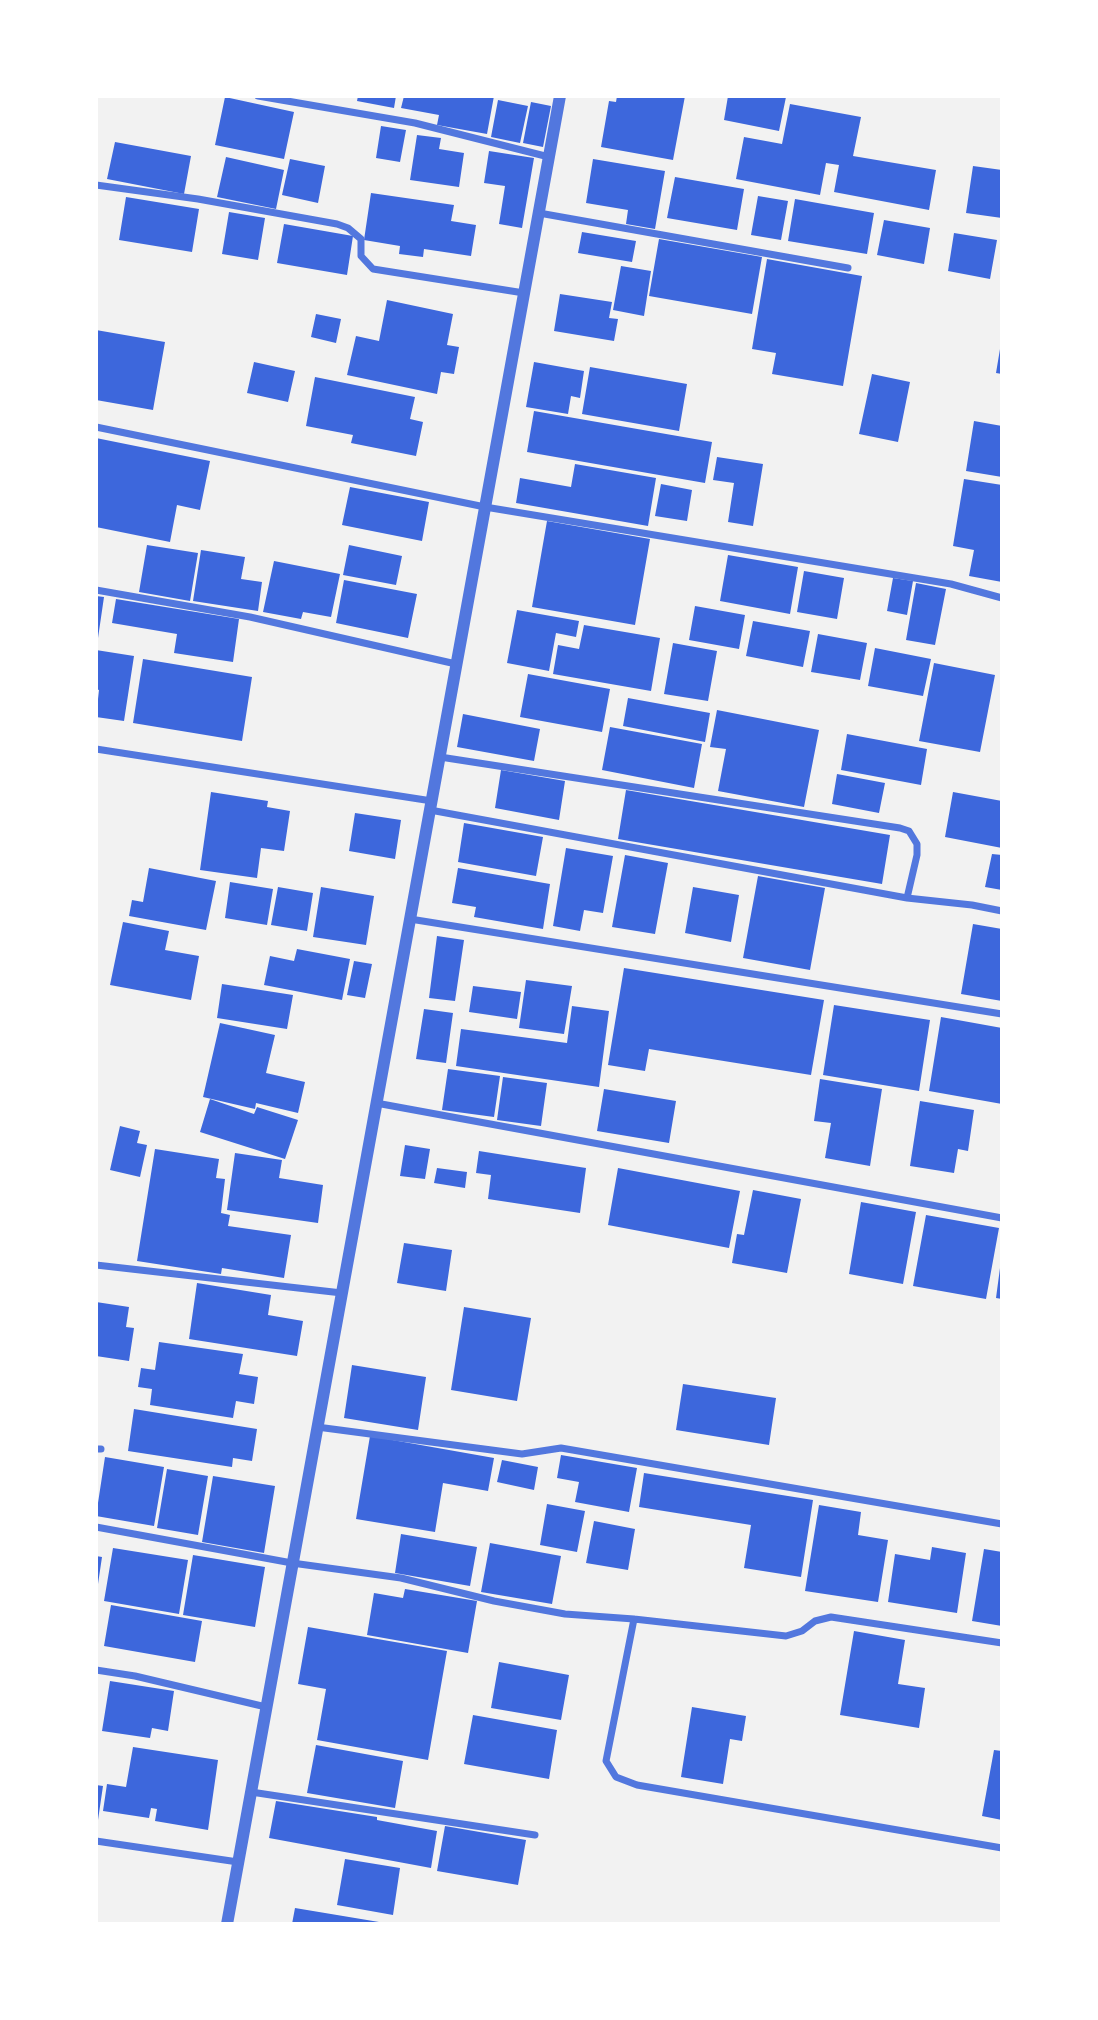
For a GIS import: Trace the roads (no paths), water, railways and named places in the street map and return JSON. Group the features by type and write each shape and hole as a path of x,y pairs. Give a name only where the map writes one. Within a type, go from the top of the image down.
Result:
{"street":[{"path":"258,96 415,123 549,157"},
{"path":"227,1924 560,96"},
{"path":"96,185 198,199 337,224 348,228 361,239 361,256 373,269 524,293"},
{"path":"539,213 848,268"},
{"path":"96,427 485,507 951,584 1002,598"},
{"path":"96,590 250,617 456,664"},
{"path":"96,749 431,805 907,898 1002,911"},
{"path":"440,757 900,828 909,831 917,844 907,898"},
{"path":"410,919 1002,1014"},
{"path":"376,1104 1002,1218"},
{"path":"96,1265 342,1293"},
{"path":"317,1427 522,1454 561,1448 1002,1524"},
{"path":"96,1527 292,1563 401,1578 495,1601 565,1614 786,1636 802,1631 815,1620 831,1617 1002,1643"},
{"path":"634,1619 606,1762 616,1776 637,1784 1002,1848"},
{"path":"96,1670 135,1676 266,1707"},
{"path":"251,1792 535,1835"},
{"path":"96,1841 238,1863"}]}
